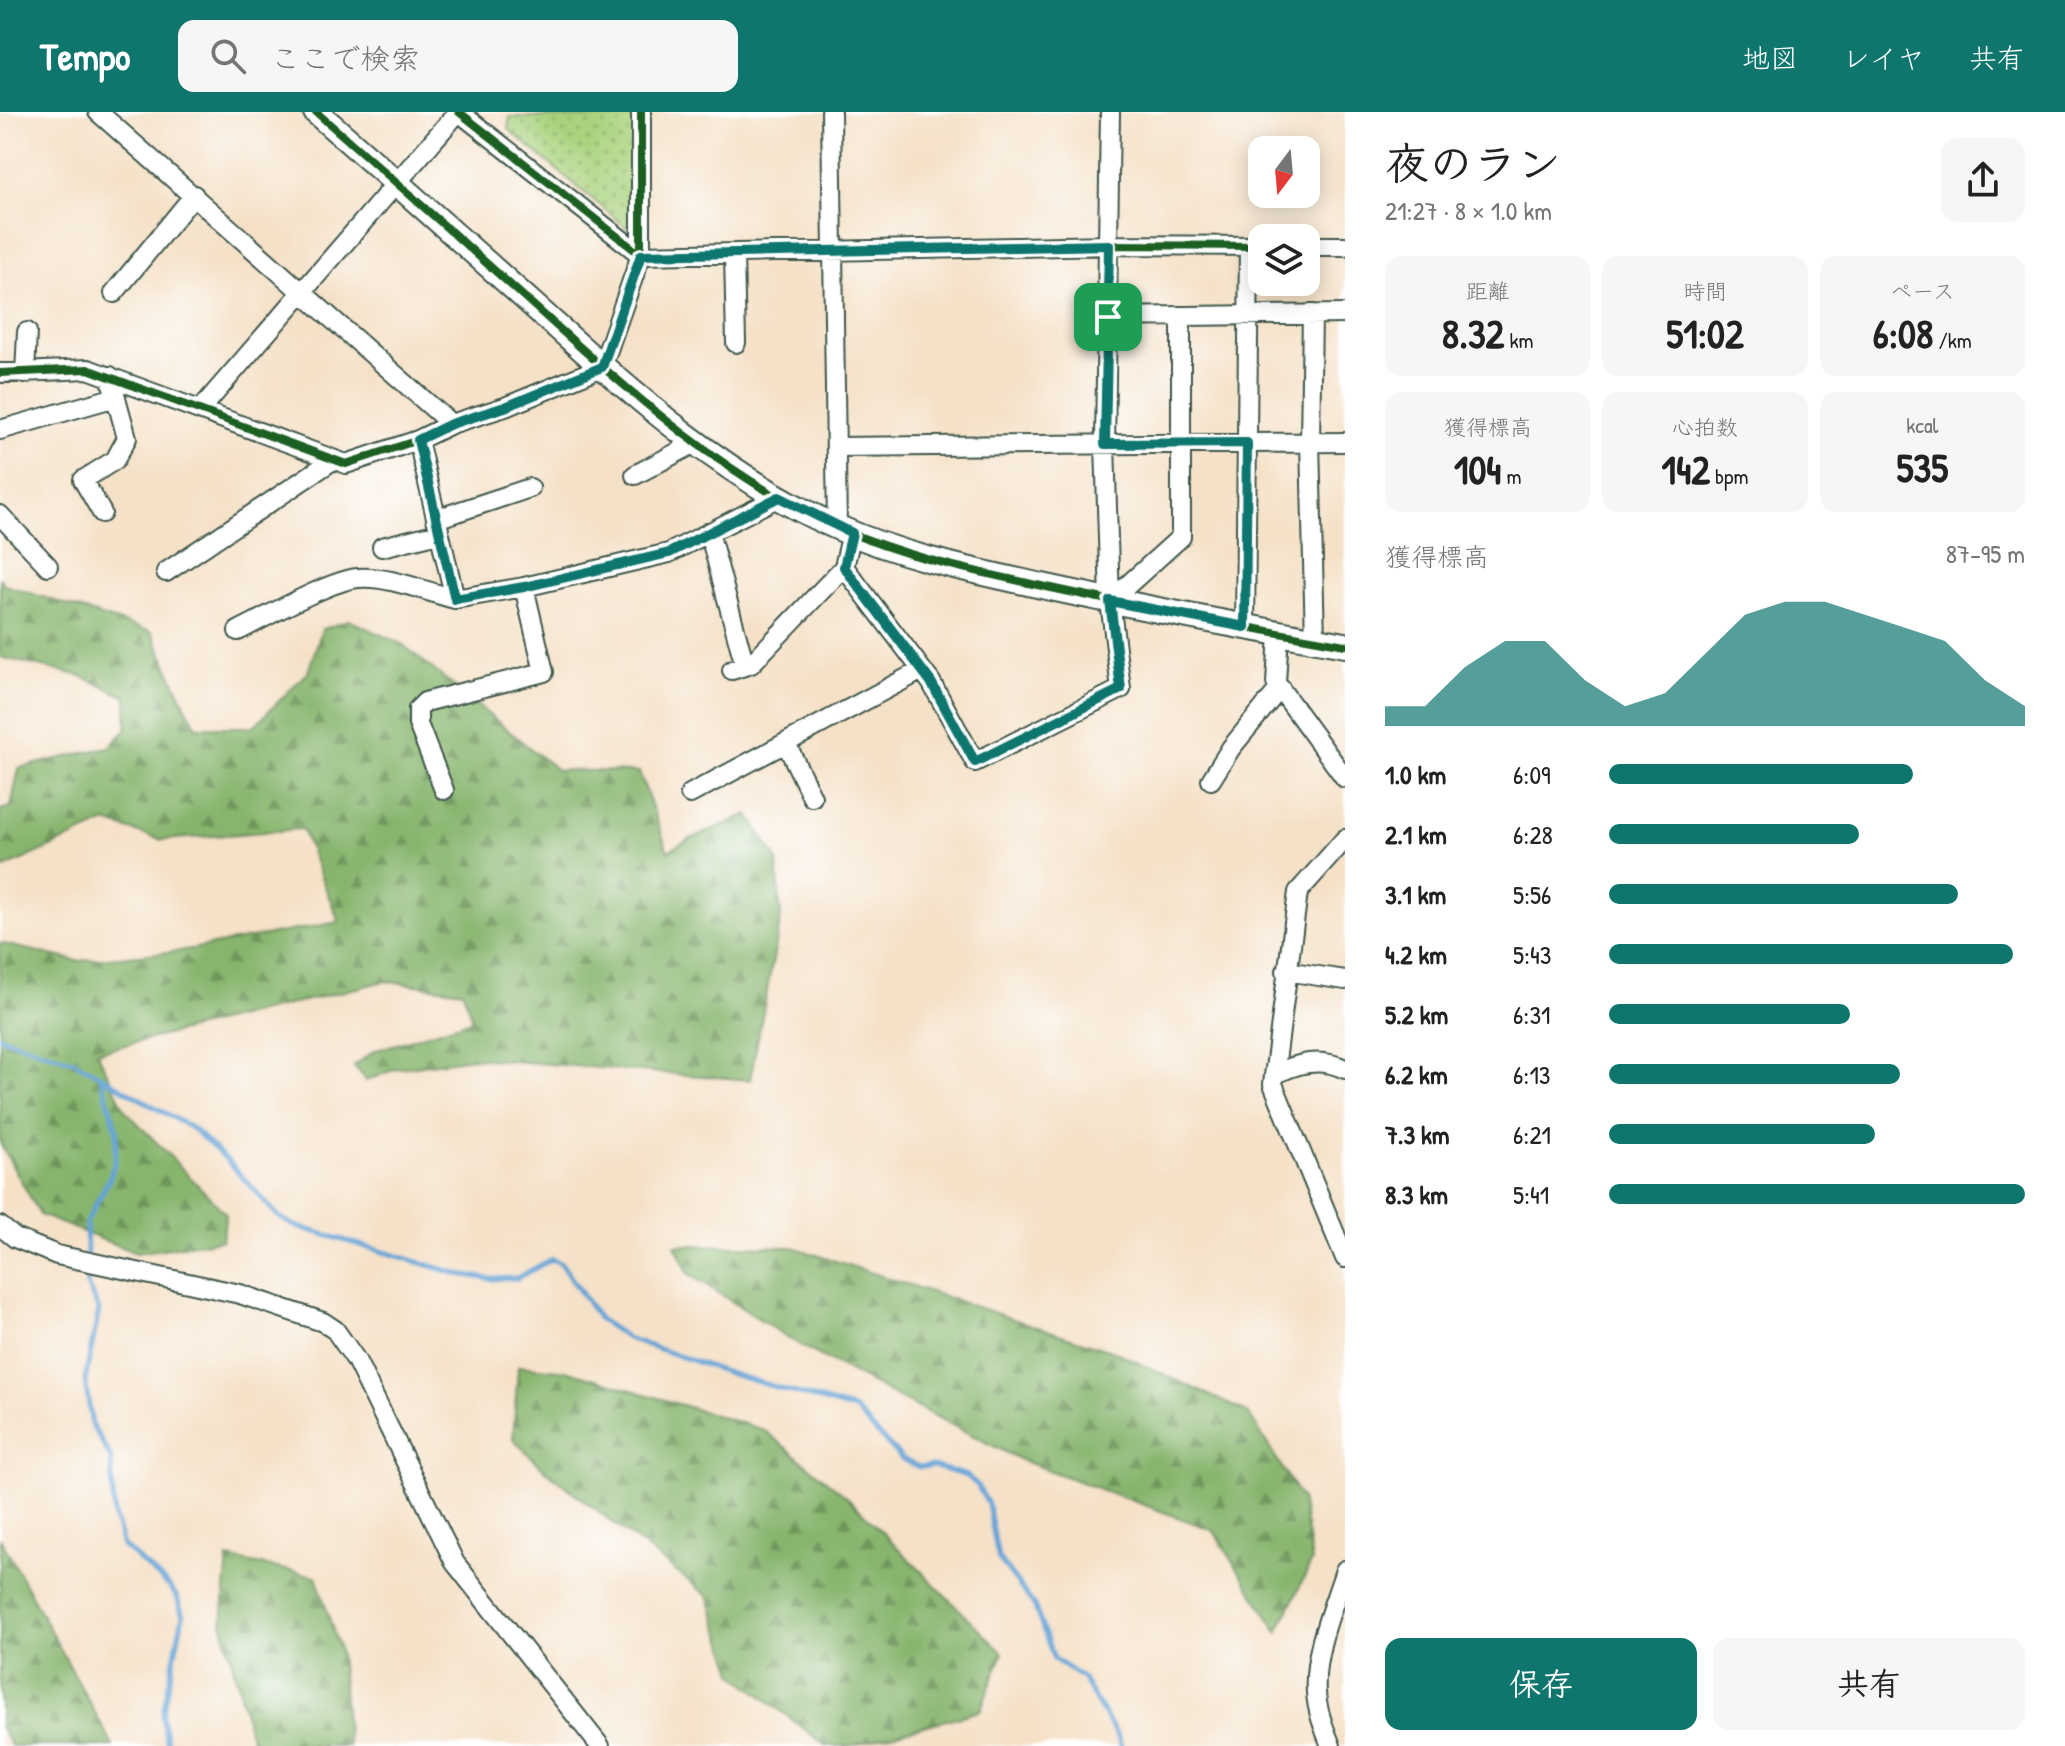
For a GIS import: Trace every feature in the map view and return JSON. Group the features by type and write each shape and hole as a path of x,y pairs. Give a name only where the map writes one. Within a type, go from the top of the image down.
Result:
{"street":[{"path":"98,112 451,424"},
{"path":"316,112 602,367 697,442 779,497 844,530 937,562 1110,601 1345,645"},
{"path":"201,409 458,112 641,255 1109,245 1248,246"},
{"path":"0,373 88,369 346,464 505,407 602,367 641,255 641,112"},
{"path":"831,112 836,447 844,530 844,567 922,670 975,762 1121,689 1110,601 1105,444 1110,112"},
{"path":"114,293 194,195"},
{"path":"1320,246 1345,246"},
{"path":"734,254 736,343"},
{"path":"1245,627 1250,296"},
{"path":"1312,314 1310,442 1315,640"},
{"path":"1108,317 1345,314"},
{"path":"1110,601 1181,537 1181,316"},
{"path":"25,374 27,332"},
{"path":"102,513 83,480 115,460 127,438 110,376"},
{"path":"0,430 116,397"},
{"path":"418,440 455,599"},
{"path":"635,475 697,442"},
{"path":"836,447 1345,442"},
{"path":"166,572 333,460"},
{"path":"382,547 530,488"},
{"path":"238,631 330,586 357,578 380,579 455,599 524,587 669,553 779,497"},
{"path":"0,515 48,566"},
{"path":"709,532 738,668 751,664 844,567"},
{"path":"444,790 418,724 418,709 425,702 544,672 524,587"},
{"path":"1279,633 1276,683 1345,778"},
{"path":"690,794 922,670"},
{"path":"1211,780 1231,748 1280,688"},
{"path":"786,743 812,797"},
{"path":"1345,839 1298,892 1273,1084 1345,1258"},
{"path":"1286,971 1345,980"},
{"path":"1274,1075 1292,1065 1309,1062 1323,1062 1345,1069"},
{"path":"0,1226 15,1238 57,1255 240,1294 323,1322 335,1330 356,1360 455,1563 600,1746"},
{"path":"1331,1746 1320,1715 1316,1690 1318,1658 1345,1570"}],"green space":[{"path":"510,117 635,118 632,232 508,129"},
{"path":"0,579 5,585 152,632 197,727 253,727 308,672 322,629 349,620 402,644 557,770 639,772 668,851 748,814 777,859 781,917 750,1080 473,1058 395,1069 366,1081 354,1066 374,1051 472,1020 463,991 385,981 97,1052 125,1110 226,1214 222,1240 136,1253 40,1215 0,1143 0,943 77,961 180,951 339,922 302,829 161,840 106,822 0,870 0,810 11,807 19,768 109,747 126,730 127,697 81,676 0,657"},
{"path":"675,1245 793,1247 1120,1354 1248,1413 1301,1498 1312,1561 1278,1632 1213,1530 1023,1461 899,1398 798,1344 689,1274"},
{"path":"518,1366 569,1371 764,1430 848,1498 1003,1653 980,1711 850,1746 826,1746 735,1675 708,1596 545,1470 513,1439"},
{"path":"0,1538 113,1746 11,1746 0,1726"},
{"path":"228,1558 316,1576 340,1652 348,1746 253,1746 222,1622"}],"waterway":[{"path":"0,1037 76,1062 193,1129 227,1160 278,1216 292,1225 459,1274 489,1279 517,1278 552,1259 561,1263 599,1319 627,1338 731,1374 855,1410 902,1459 919,1467 933,1466 967,1476 977,1485 988,1504 998,1558 1034,1605 1054,1659 1082,1678 1121,1746"},
{"path":"87,1256 86,1223 110,1177 115,1160 117,1130 100,1075"},
{"path":"87,1266 87,1285 99,1310 85,1380 92,1425 111,1458 114,1515 123,1546 168,1585 177,1597 183,1616 162,1717 168,1746"}],"cycle path":[{"path":"316,112 640,399 716,457 796,507 864,538 965,569 1156,610 1345,645"},
{"path":"459,112 641,255 1109,245 1248,246"},
{"path":"0,373 88,369 346,464 505,407 602,367 641,255 641,112"}],"route":[{"path":"1109,245 1108,317 1105,444 1247,443 1245,627 1110,601 1121,689 975,762 931,682 844,567 852,533 779,497 669,553 524,587 455,599 418,440 451,424 505,407 602,367 641,255 1109,245"}]}
